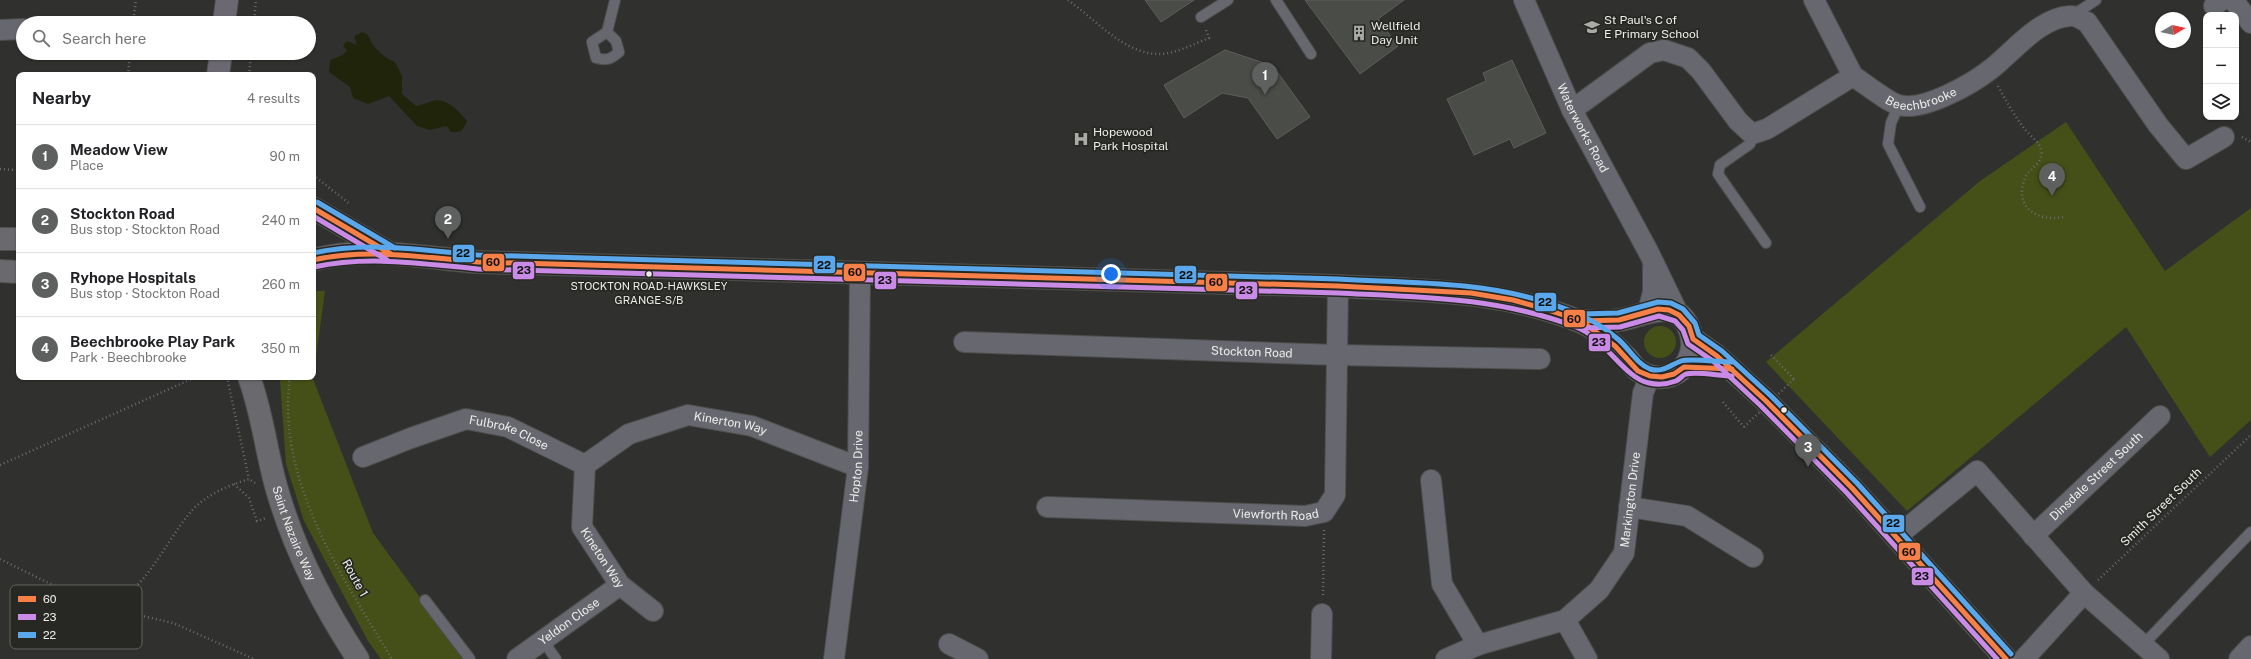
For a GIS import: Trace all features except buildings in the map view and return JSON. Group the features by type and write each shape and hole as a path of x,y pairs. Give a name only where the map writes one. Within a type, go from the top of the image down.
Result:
{"highway":[{"path":"0,238 16,239"},
{"path":"0,271 16,272"},
{"name":"Saint Nazaire Way","path":"259,387 267,453 296,544 318,590 358,659"}],"main road":[{"path":"225,16 227,0"},
{"path":"218,72 219,60"},
{"path":"316,210 391,254"},
{"path":"316,259 359,252 478,262 1338,286 1471,293 1513,300 1581,321 1599,333 1630,361 1638,371 1650,376 1662,378 1674,374 1684,367 1693,349 1693,339 1688,326 1678,315 1669,310 1643,313 1619,320 1581,321"},
{"path":"1630,361 1626,350 1625,337 1630,325 1643,313"},
{"path":"1693,339 1732,370 1766,401 1852,488 2001,658"},
{"path":"1684,367 1732,370"}],"street":[{"name":"Waterworks Road","path":"1524,0 1572,110 1649,253 1678,315"},
{"path":"1572,110 1650,53 1664,50 1688,58 1701,71 1738,120 1752,134 1767,129 1853,76 1814,0"},
{"path":"2223,2 2251,23"},
{"path":"2072,15 2087,22 2158,125 2186,159 2224,137"},
{"name":"Beechbrooke","path":"1853,76 1899,105 1922,105 1955,90 1990,70 2040,28 2062,17 2072,15"},
{"path":"0,30 16,29"},
{"name":"Waterworks Road","path":"1643,313 1653,292 1654,272 1649,253"},
{"name":"Hopton Drive","path":"834,659 858,467 860,272"},
{"name":"Viewforth Road","path":"1047,507 1305,516 1324,512 1335,495 1338,286"},
{"name":"Stockton Road","path":"964,342 1338,355 1540,359"},
{"name":"Markington Drive","path":"1446,659 1478,645 1565,620 1599,590 1624,553 1643,393 1650,376"},
{"name":"Kinerton Way","path":"585,465 629,434 688,415 752,426 858,467"},
{"name":"Dinsdale Street South","path":"2033,536 2160,416"},
{"name":"Fulbroke Close","path":"363,457 411,438 466,419 508,427 585,465"},
{"name":"Kineton Way","path":"585,465 582,527 620,586 653,611"},
{"path":"1896,537 1977,471 2084,593 2142,646 2159,659"},
{"path":"1431,480 1442,584 1478,645"},
{"path":"1629,507 1687,516 1753,557"},
{"name":"Yeldon Close","path":"517,659 620,586"},
{"path":"2024,659 2084,593"},
{"path":"1321,659 1322,614"},
{"path":"1565,620 1587,659"},
{"path":"949,644 978,659"},
{"path":"2239,659 2251,646"}],"lane":[{"path":"607,32 615,0"},
{"path":"1201,17 1228,0"},
{"path":"1276,0 1312,54"},
{"path":"2072,15 2096,0"},
{"path":"1899,105 1891,123 1888,144 1920,207"},
{"path":"1752,134 1750,144 1720,165 1718,174 1766,243"},
{"path":"2142,646 2251,532"},
{"path":"425,600 470,659"},
{"path":"543,641 556,659"}],"path":[{"path":"134,16 136,0"},
{"path":"255,16 256,0"},
{"path":"1068,0 1117,38 1140,52 1160,54 1209,38 1201,17"},
{"path":"128,72 129,60"},
{"path":"249,72 250,60"},
{"path":"1990,70 2012,110 2025,129 2040,146 2040,159 2029,171 2025,179 2023,196 2025,206 2036,216 2046,218 2064,217"},
{"path":"0,169 16,170"},
{"path":"316,177 350,204"},
{"path":"1723,402 1744,427 1794,379 1771,355"},
{"path":"0,465 189,380"},
{"path":"228,380 249,479"},
{"name":"Route 1","path":"290,380 289,419 292,450 308,504 347,585 392,659"},
{"name":"Smith Street South","path":"2084,593 2251,434"},
{"path":"137,585 189,514 206,498 234,484 249,479 255,482 256,488"},
{"path":"234,484 249,498 257,521"},
{"path":"1322,614 1324,512"},
{"path":"0,559 53,585"},
{"path":"142,615 173,623 254,659"}],"green space":[{"path":"2066,122 2165,271 2251,208 2251,420 2210,457 2126,327 1907,511 1766,362 1980,181"},
{"path":"316,291 325,291 316,357"},
{"path":"1657,326 1663,326 1672,330 1676,342 1672,354 1663,358 1657,358 1648,354 1644,345 1644,339 1648,330"},
{"path":"313,380 373,533 465,659 381,659 368,641 304,521 286,464 280,381"}],"shaded area":[{"path":"362,32 368,35 372,44 379,52 395,62 402,76 402,94 416,106 437,100 452,106 467,121 462,130 458,132 451,132 447,126 429,130 417,126 389,96 368,104 353,98 350,87 329,72 330,60 343,55 347,50 343,46 347,41 357,45 354,36"}],"transit line":[{"name":"22","path":"317,202 395,248"},
{"name":"60","path":"316,210 391,254"},
{"name":"23","path":"316,218 387,260"},
{"name":"22","path":"316,252 334,249 375,247 478,255 1338,279 1443,284 1495,290 1520,295 1566,309 1602,327 1619,340 1641,364 1650,369 1663,369 1685,360 1732,362"},
{"name":"60","path":"316,259 334,256 375,254 478,262 1338,286 1471,293 1513,300 1581,321 1615,346 1638,371 1650,376 1662,377 1674,374 1684,367 1732,369"},
{"name":"23","path":"316,267 335,263 376,261 478,269 1338,293 1458,300 1517,310 1547,317 1576,327 1596,339 1631,374 1640,380 1649,383 1670,383 1691,373 1732,376"},
{"name":"22","path":"1581,314 1618,313 1658,302 1671,303 1683,309 1695,323 1699,335 1722,351 1771,396 1857,483 2011,654"},
{"name":"60","path":"1581,321 1619,320 1658,309 1669,310 1679,315 1689,326 1693,339 1717,356 1766,401 1852,488 2006,659"},
{"name":"23","path":"1581,328 1620,327 1659,316 1675,321 1683,330 1688,344 1713,361 1761,406 1847,493 1997,659"}],"place":[{"name":"St Paul's C of E Primary School","path":"1592,27"},
{"name":"Wellfield Day Unit","path":"1359,33"},
{"name":"Meadow View","path":"1265,95"},
{"name":"Hopewood Park Hospital","path":"1081,139"},
{"name":"Beechbrooke Play Park","path":"2052,196"},
{"name":"Stockton Road","path":"448,239"},
{"name":"STOCKTON ROAD-HAWKSLEY GRANGE-S/B","path":"649,274"},
{"name":"Ryhope Hospitals","path":"1808,467"}]}
